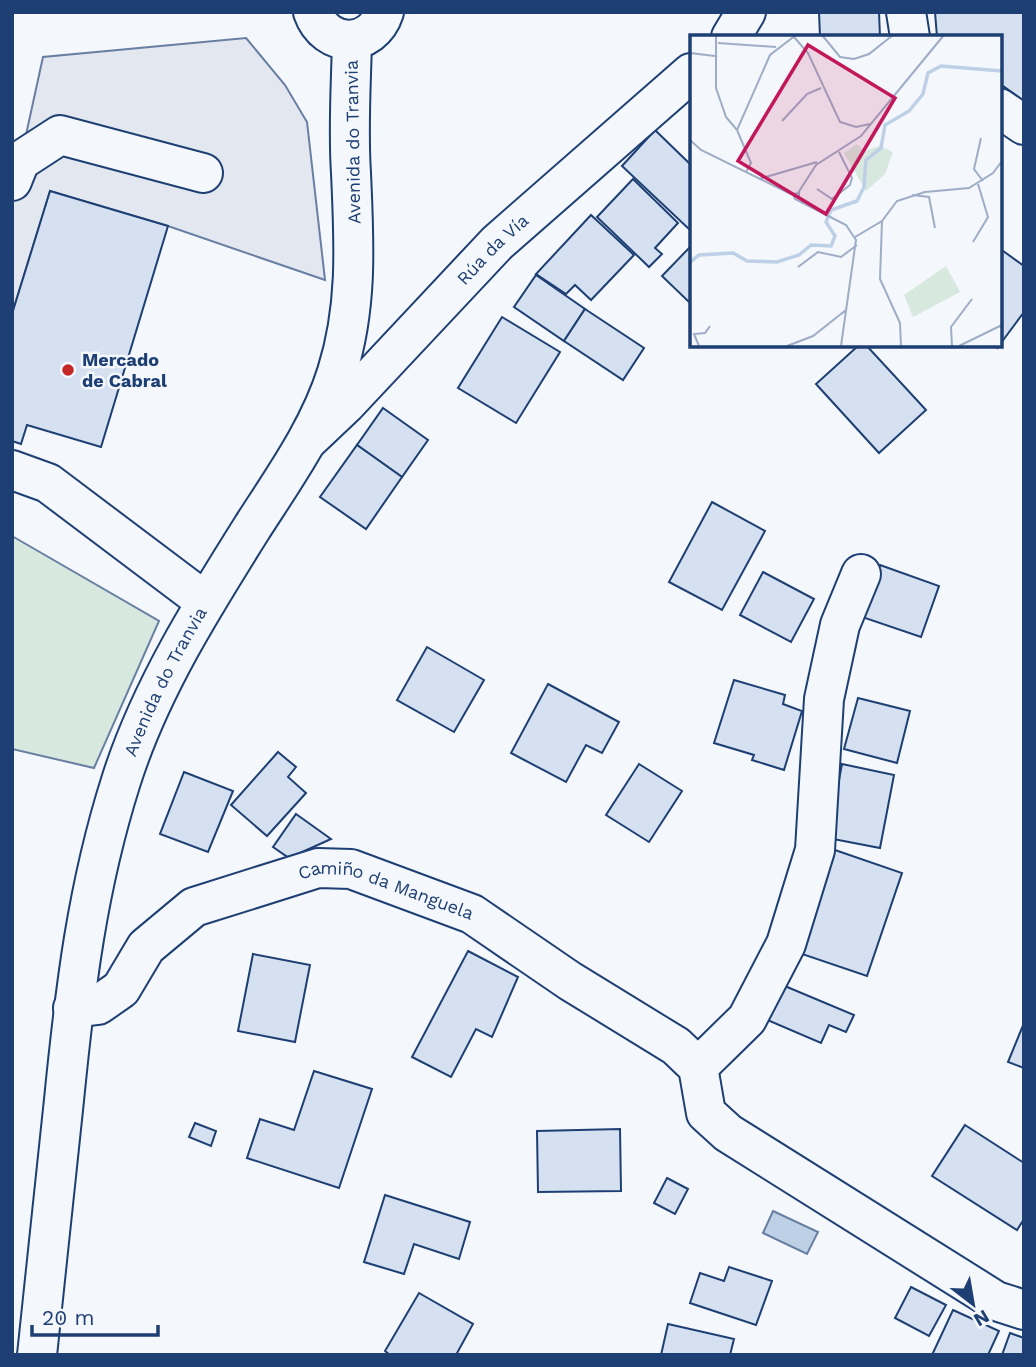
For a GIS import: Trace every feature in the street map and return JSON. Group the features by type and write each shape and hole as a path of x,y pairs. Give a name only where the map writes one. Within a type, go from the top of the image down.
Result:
{"street":[{"path":"313,12 317,23 326,33 338,40 352,41 368,36 380,24 384,12"},
{"path":"732,35 746,12"},
{"path":"906,12 910,35"},
{"name":"Avenida do Tranvia","path":"37,1355 81,943 96,870 122,776 162,683 206,603 307,440 336,375 348,334 354,285 355,219 349,113 352,41"},
{"name":"Rúa da Vía","path":"307,440 346,404 497,243 690,74"},
{"path":"1001,109 1024,125"},
{"path":"12,181 20,161 61,135 203,173"},
{"path":"12,470 48,484 206,603"},
{"path":"861,574 840,625 824,699 815,850 786,944 747,1018 698,1067 706,1113 728,1133 996,1301 1024,1310"},
{"name":"Camiño da Manguela","path":"74,1008 98,1005 121,989 146,947 194,906 318,868 351,869 472,914 570,981 676,1046 698,1067"}],"shaded area":[{"path":"246,38 285,85 307,122 325,280 168,226 50,191 12,314 12,143 24,144 43,57"},
{"path":"12,536 159,621 94,768 12,749"}],"water":[{"path":"773,1211 818,1232 807,1254 763,1233"}],"building":[{"path":"819,12 879,12 880,35 820,35"},
{"path":"935,12 1024,12 1024,101 1001,84 1001,35 937,35"},
{"path":"655,130 690,164 690,230 622,166"},
{"path":"633,179 678,223 655,248 662,254 649,267 597,217"},
{"name":"Mercado de Cabral","path":"50,191 168,226 101,447 27,425 21,444 12,441 12,314"},
{"path":"591,215 634,255 591,300 575,285 566,294 536,274"},
{"path":"690,247 690,303 662,276"},
{"path":"1001,249 1024,266 1024,312 1001,343"},
{"path":"536,275 585,309 564,341 514,307"},
{"path":"585,309 644,348 623,380 564,341"},
{"path":"502,317 560,352 516,423 458,388"},
{"path":"858,346 867,346 926,410 879,453 816,384"},
{"path":"383,408 428,440 402,477 357,445"},
{"path":"357,445 402,477 366,529 320,497"},
{"path":"712,502 765,531 722,610 669,582"},
{"path":"880,565 939,586 921,637 862,617"},
{"path":"763,572 814,599 791,642 740,615"},
{"path":"427,647 484,680 454,732 397,700"},
{"path":"734,680 785,695 783,704 802,711 784,770 752,760 754,755 714,743"},
{"path":"548,684 619,722 602,753 586,745 566,782 511,753"},
{"path":"858,698 910,711 897,763 844,749"},
{"path":"278,752 296,767 288,777 306,793 267,836 231,805"},
{"path":"639,764 682,791 649,842 606,815"},
{"path":"842,764 894,775 880,848 828,838"},
{"path":"184,772 233,791 208,852 160,834"},
{"path":"296,814 331,839 289,858 273,847"},
{"path":"832,849 902,873 867,976 796,952"},
{"path":"468,951 518,977 492,1037 476,1029 451,1077 412,1057"},
{"path":"253,954 310,965 295,1042 238,1031"},
{"path":"780,984 854,1015 846,1032 829,1025 821,1043 765,1019"},
{"path":"1024,1023 1024,1068 1008,1062"},
{"path":"314,1071 372,1089 339,1188 247,1158 260,1119 294,1130"},
{"path":"195,1123 216,1131 211,1146 189,1137"},
{"path":"965,1125 1024,1163 1024,1219 1017,1230 932,1176"},
{"path":"620,1129 621,1191 538,1192 537,1131"},
{"path":"667,1178 688,1189 675,1214 654,1203"},
{"path":"385,1195 470,1222 459,1259 414,1244 404,1274 364,1262"},
{"path":"729,1267 772,1281 756,1325 690,1303 700,1273 724,1281"},
{"path":"911,1287 946,1305 929,1336 895,1318"},
{"path":"419,1293 473,1324 456,1355 390,1355 385,1351"},
{"path":"953,1310 999,1331 988,1355 932,1355"},
{"path":"668,1324 734,1339 730,1355 661,1355"},
{"path":"1010,1333 1024,1338 1024,1355 1002,1355"}],"place":[{"name":"Mercado de Cabral","path":"68,370"}]}
